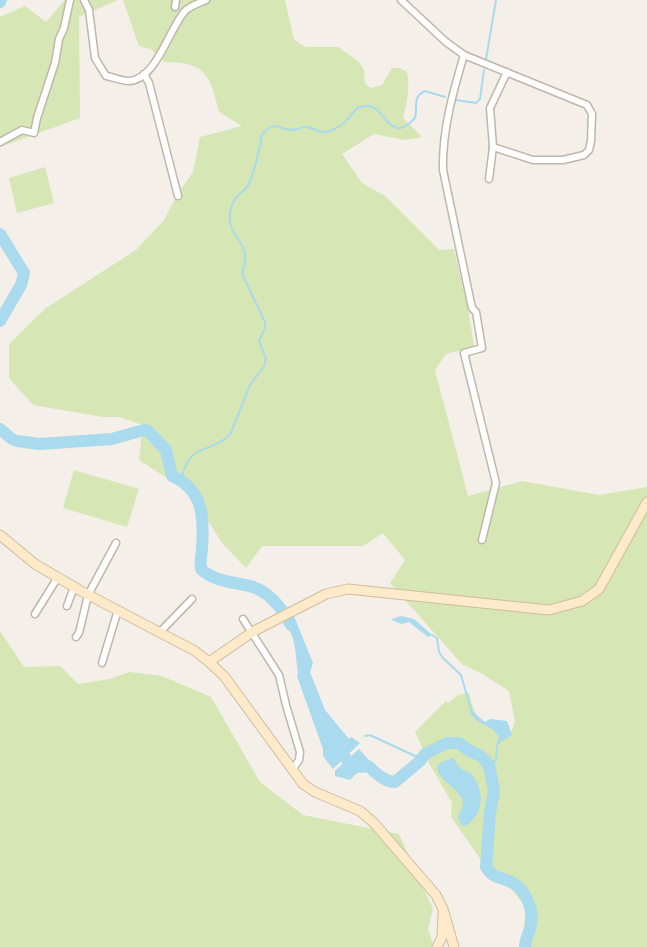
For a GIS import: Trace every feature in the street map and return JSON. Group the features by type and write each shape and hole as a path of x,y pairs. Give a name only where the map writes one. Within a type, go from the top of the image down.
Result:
{"street":[{"path":"0,142 22,130 34,133 37,118 56,63 59,39 64,28 70,0"},
{"path":"84,0 89,10 95,58 106,76 130,81 152,68 186,10 206,0"},
{"path":"401,0 446,42 464,55 587,105 592,114 591,141 589,150 584,155 563,160 533,160 493,147"},
{"path":"464,55 450,101 443,170 472,308 476,312 482,348 464,354 496,483 482,540"},
{"path":"489,179 493,147 490,108 508,72"},
{"path":"144,74 149,83 178,196"},
{"path":"210,662 253,632 298,608 326,594 348,589 549,610 582,601 599,589 647,502"},
{"path":"0,535 35,564 88,595 195,650 210,662 224,676 303,784 330,799 360,812 374,823 419,874 436,895 443,909 454,947"},
{"path":"76,636 79,633 88,595 116,543"},
{"path":"35,614 58,577"},
{"path":"67,606 74,587"},
{"path":"160,632 192,599"},
{"path":"102,663 118,610"},
{"path":"243,619 279,675 300,752 299,760 292,770"},
{"path":"437,947 442,937 443,909"}],"green space":[{"path":"65,0 118,0 79,17 80,118 0,147 0,17 25,6 46,22"},
{"path":"123,0 285,0 294,40 306,47 338,47 359,62 364,70 365,84 371,88 382,85 392,68 400,68 407,72 408,95 403,118 422,137 405,140 374,134 342,154 362,183 385,196 439,250 454,249 469,314 474,347 446,354 435,370 468,496 522,481 599,495 647,487 647,947 522,947 526,907 511,889 481,860 451,817 452,803 429,763 415,732 446,701 448,703 458,695 469,693 475,712 482,722 511,733 515,721 509,691 462,664 390,583 405,560 383,533 363,546 262,546 246,568 222,543 198,505 184,489 139,460 143,425 119,417 103,417 33,405 9,378 9,344 46,308 136,250 164,220 177,195 193,172 200,137 242,126 219,112 212,88 204,73 189,64 164,62 151,49 139,46"},
{"path":"45,167 54,203 17,213 9,178"},
{"path":"74,470 139,489 127,527 63,508"},
{"path":"0,631 24,667 60,666 78,684 110,679 129,672 162,676 211,697 260,782 303,815 399,834 433,909 428,929 434,947 0,947"}],"water":[{"path":"294,616 313,663 310,672 325,710 349,739 351,737 360,743 333,769 323,756 323,749 297,676 296,652 293,639 288,627 283,622"},
{"path":"401,616 414,619 432,635 428,637 409,622 402,624 392,620"},
{"path":"472,711 485,722 490,719 507,721 512,735 497,743 499,737 496,733 477,720 470,713"},
{"path":"359,749 375,767 357,773 350,780 335,776 335,771"},
{"path":"453,758 460,768 474,778 481,796 477,814 465,826 461,825 458,817 463,806 460,795 438,772 437,766"}],"waterway":[{"path":"486,59 496,0"},
{"path":"456,100 476,103 480,99 484,70"},
{"path":"181,480 189,459 201,450 222,441 230,435 250,385 264,366 266,359 259,341 265,328 265,322 243,276 245,254 230,223 231,208 234,200 249,184 261,136 269,128 275,126 291,130 306,127 322,132 331,131 344,123 358,107 369,106 381,113 394,127 400,128 415,118 417,99 421,93 425,91 445,97"},
{"path":"0,234 24,273 21,285 0,321"},
{"path":"0,429 17,441 40,444 112,439 144,430 148,431 166,450 172,476 183,482 190,489 200,506 203,526 201,569 212,577 253,587 265,593 284,614 291,625"},
{"path":"432,635 437,638 439,652 443,658 461,675 472,713"},
{"path":"365,736 370,735 415,756 425,754"},
{"path":"489,765 496,760 499,742"},
{"path":"336,743 352,764 362,767 368,766 384,779 391,782 395,782 420,761 425,754 447,743 459,743 481,756 489,765 494,791 490,813 486,867 495,876 517,886 528,900 532,918 525,947"}]}
